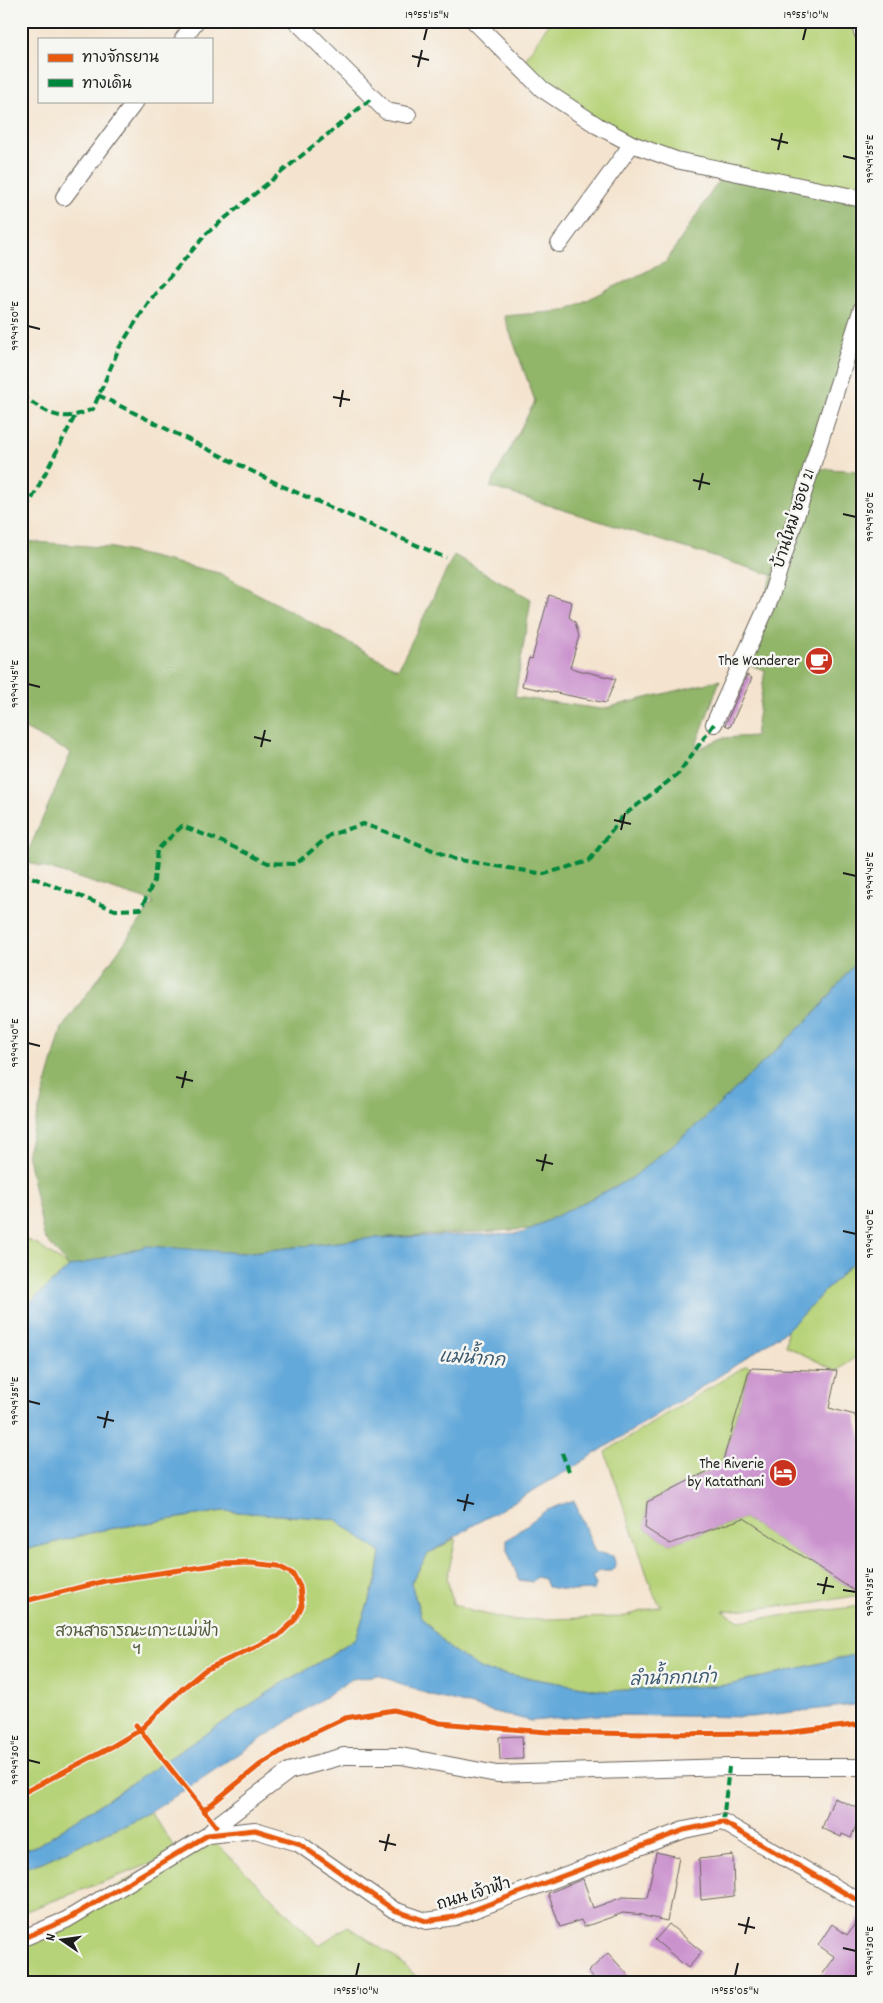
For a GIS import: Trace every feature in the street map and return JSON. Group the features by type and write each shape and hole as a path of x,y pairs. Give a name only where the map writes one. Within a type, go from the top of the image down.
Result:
{"street":[{"path":"184,38 196,21"},
{"path":"296,21 386,111 408,115"},
{"path":"474,21 542,89 598,126 632,144 676,160 862,200"},
{"path":"860,21 862,32"},
{"path":"64,197 135,102"},
{"path":"559,244 632,144"},
{"name":"บ้านใหม่ ซอย 21","path":"714,724 769,602 862,308"},
{"path":"208,1835 216,1826 288,1771 344,1756 401,1756 497,1774 729,1767 862,1767"},
{"name":"ถนน เจ้าฟ้า","path":"21,1940 66,1920 208,1835 254,1830 298,1843 394,1910 426,1921 455,1917 684,1830 723,1822 862,1903"}],"green space":[{"path":"550,21 860,21 862,32 862,199 676,160 598,126 520,68"},
{"path":"725,171 862,199 862,306 775,576 490,487 535,401 504,316 564,311 666,262"},
{"path":"811,468 862,471 862,955 817,1011 703,1120 632,1178 531,1229 373,1238 243,1253 139,1249 69,1267 44,1237 27,1152 62,1028 154,902 24,861 71,753 21,727 21,541 113,548 219,573 398,669 454,555 531,599 515,697 601,709 720,680 694,751 722,738 755,736 765,670 741,662"},
{"path":"21,1238 35,1243 69,1267 21,1311"},
{"path":"862,1253 862,1352 837,1371 786,1346 787,1330"},
{"path":"747,1365 750,1368 722,1464 647,1502 645,1528 670,1544 744,1518 861,1595 803,1604 723,1611 739,1621 862,1606 862,1653 729,1685 607,1691 481,1670 449,1648 421,1617 411,1583 428,1554 456,1538 447,1578 453,1604 471,1611 511,1620 621,1617 661,1606 654,1595 605,1452"},
{"name":"สวนสาธารณะเกาะแม่ฟ้า ฯ","path":"223,1511 335,1519 381,1553 377,1578 356,1638 286,1681 38,1845 21,1851 21,1551 103,1530"},
{"path":"151,1812 178,1853 208,1835 319,1945 348,1926 395,1958 423,1982 21,1982 21,1938 174,1855 21,1913 21,1869 42,1862"}],"water":[{"name":"แม่น้ำกก","path":"862,955 862,1253 787,1330 727,1371 572,1468 428,1554 411,1583 421,1617 449,1648 481,1670 607,1691 729,1685 862,1653 862,1704 751,1717 599,1715 531,1721 433,1696 378,1675 352,1679 151,1812 42,1862 21,1869 21,1851 38,1845 286,1681 356,1638 377,1578 381,1553 335,1519 223,1511 103,1530 21,1551 21,1311 69,1267 148,1246 243,1253 373,1238 522,1233 632,1178 703,1120 817,1011"},
{"path":"574,1500 595,1552 613,1556 614,1568 611,1571 600,1571 592,1576 596,1585 594,1590 571,1591 548,1587 545,1579 537,1577 532,1582 519,1580 507,1550 507,1540 545,1511"}],"building":[{"path":"549,595 572,602 569,617 575,622 579,636 570,668 616,679 606,703 522,686 529,658 532,659"},
{"path":"747,675 752,678 730,727 725,725"},
{"name":"The Riverie by Katathani","path":"750,1368 837,1371 829,1408 855,1415 862,1440 862,1596 744,1518 670,1544 645,1528 647,1502 722,1464"},
{"path":"522,1736 523,1759 500,1760 499,1737"},
{"path":"834,1798 862,1810 851,1838 842,1834 841,1837 822,1828"},
{"path":"656,1852 679,1857 667,1921 644,1915 623,1913 584,1927 581,1920 560,1927 548,1893 583,1879 593,1908 623,1897 647,1898"},
{"path":"733,1855 734,1896 701,1900 699,1859"},
{"path":"862,1914 862,1982 817,1982 835,1957 818,1945 832,1924 847,1935"},
{"path":"669,1924 702,1952 688,1968 655,1940"},
{"path":"608,1953 628,1975 620,1982 597,1982 588,1972"}],"marked path":[{"path":"21,396 55,415 71,416 93,409 119,348 150,300 207,233 372,98"},
{"path":"98,395 282,486 446,558"},
{"path":"21,520 75,416"},
{"path":"21,873 115,910 141,909 154,881 157,850 182,826 268,863 296,864 330,835 363,824 404,838 454,859 544,874 589,861 623,816 678,774 714,724"},
{"path":"562,1453 569,1471"},
{"path":"723,1822 729,1767"}],"cycle path":[{"path":"21,1602 105,1581 221,1564 251,1563 278,1566 293,1574 300,1587 302,1606 294,1621 278,1636 205,1670 182,1689 140,1730 21,1794"},
{"path":"203,1811 261,1764 301,1739 345,1718 394,1710 440,1723 547,1732 644,1734 784,1733 862,1724"},
{"path":"136,1725 216,1826"},
{"path":"21,1939 66,1920 208,1835 255,1830 298,1843 394,1910 426,1921 455,1917 684,1830 723,1822 862,1903"}],"place":[{"name":"The Wanderer","path":"819,661"},
{"name":"The Riverie by Katathani","path":"783,1473"}],"water label":[{"name":"ลำน้ำกกเก่า","path":"673,1680"}]}
